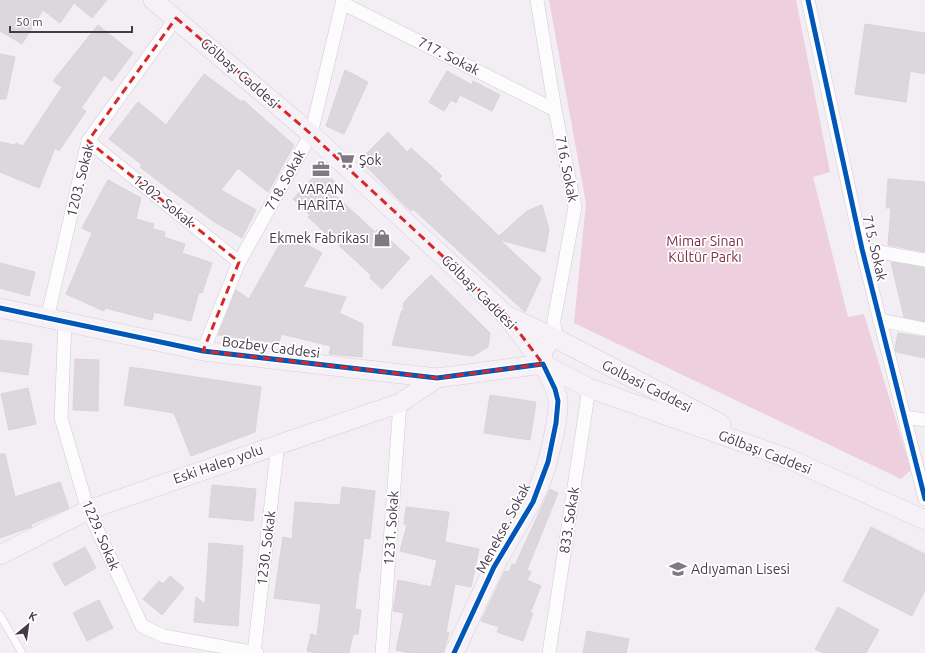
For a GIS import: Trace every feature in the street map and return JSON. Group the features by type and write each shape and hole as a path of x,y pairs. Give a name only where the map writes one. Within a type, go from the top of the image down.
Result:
{"main road":[{"name":"Gölbaşı Caddesi","path":"153,0 311,134 506,315 543,364 589,388 787,458 925,520"},
{"name":"Bozbey Caddesi","path":"0,308 204,351 437,378 543,364"},
{"name":"Golbasi Caddesi","path":"506,315 555,338 787,458"},
{"path":"543,364 544,349 555,338"},
{"path":"589,388 599,377 601,362"},
{"name":"Menekse. Sokak","path":"454,653 494,567 533,502 548,462 556,423 558,401 555,389 543,364"},
{"name":"Eski Halep yolu","path":"0,555 88,510 278,443 400,403 437,378"}],"street":[{"name":"716. Sokak","path":"537,0 575,207 554,320 555,338"},
{"name":"715. Sokak","path":"808,0 862,249 925,499"},
{"name":"717. Sokak","path":"342,2 556,110"},
{"name":"718. Sokak","path":"204,351 239,262 311,134 342,2"},
{"name":"1203. Sokak","path":"56,321 88,141 176,18"},
{"name":"1202. Sokak","path":"88,141 239,262"},
{"path":"862,249 925,260"},
{"path":"879,320 925,329"},
{"name":"1229. Sokak","path":"56,321 60,418 88,510 142,626 164,636 256,653"},
{"name":"833. Sokak","path":"550,653 589,388"},
{"name":"1231. Sokak","path":"382,653 400,403"},
{"path":"905,418 925,420"},
{"name":"1230. Sokak","path":"256,653 278,443"}],"lane":[{"path":"0,615 22,653"}],"highlighted area":[{"path":"176,18 311,134 506,315 543,364 437,378 203,351 239,262 88,141"}],"green space":[{"name":"Mimar Sinan Kültür Parkı","path":"549,0 796,0 830,172 813,177 848,317 864,314 911,470 901,479 574,323 586,203"}],"building":[{"path":"0,0 107,0 92,18 74,3 60,23 43,10 22,44 0,31"},
{"path":"865,24 925,33 925,74 910,71 906,102 855,94"},
{"path":"98,25 133,53 112,81 104,75 81,108 86,111 59,151 55,148 39,188 0,172 0,142 15,145 16,143 23,146 62,87 53,81"},
{"path":"0,54 15,57 6,99 0,99"},
{"path":"345,70 368,82 344,134 326,126"},
{"path":"447,71 472,85 473,81 500,95 492,111 460,95 456,103 451,100 444,111 429,102"},
{"path":"204,74 242,102 243,100 294,145 268,192 238,168 221,190 256,210 242,238 213,221 166,187 140,167 142,165 109,139 138,102 166,125"},
{"path":"388,132 407,152 411,148 442,176 439,179 499,236 527,211 542,205 549,229 545,252 500,240 541,278 525,312 413,209 411,211 400,201 360,160"},
{"path":"321,169 337,184 331,191 375,232 378,229 410,258 382,289 370,278 371,275 308,217 310,215 293,199"},
{"path":"888,179 925,182 925,252 888,245 891,208 886,208"},
{"path":"108,180 141,198 136,219 154,224 153,229 165,232 164,237 185,244 182,253 212,263 202,293 199,292 191,321 154,312 152,320 105,308 104,311 66,294 92,233 82,228"},
{"path":"286,233 322,253 303,287 346,297 339,313 363,324 362,357 329,354 331,346 281,334 279,343 218,335 236,290 249,299"},
{"path":"891,262 925,268 925,321 904,317"},
{"path":"0,263 35,272 29,296 0,288"},
{"path":"431,275 490,333 488,347 473,356 392,345 402,310 406,311 403,308 404,302"},
{"path":"898,333 925,337 925,358 896,352 895,348"},
{"path":"0,340 32,344 28,375 0,371"},
{"path":"75,359 99,360 98,411 73,410"},
{"path":"130,367 261,387 255,432 191,456 174,413 124,405"},
{"path":"28,388 36,424 9,430 1,394"},
{"path":"490,395 536,402 530,440 484,433"},
{"path":"0,454 5,454 15,497 60,482 69,508 32,524 31,527 0,538"},
{"path":"212,485 256,489 253,521 209,517"},
{"path":"342,487 375,491 370,539 364,538 359,572 355,609 361,610 358,634 353,634 349,653 315,653 307,651 311,634 317,636 321,604 274,598 283,537 292,539 295,502 340,505"},
{"path":"550,489 558,493 527,570 531,572 527,580 541,586 530,613 533,613 523,641 497,632 499,627 481,621 505,571 509,572 512,564 515,565"},
{"path":"406,507 449,512 445,542 479,549 471,587 455,584 446,632 449,633 443,653 410,653 396,650 404,613 393,611 398,580 431,587 437,560 400,551 407,525 404,524"},
{"path":"871,527 925,554 925,590 912,616 843,581"},
{"path":"209,543 243,546 238,626 194,622 196,597 205,604"},
{"path":"85,547 96,568 65,586 53,564"},
{"path":"170,576 184,588 162,615 143,599 159,581 163,584"},
{"path":"99,600 113,628 87,641 73,613"},
{"path":"838,607 879,630 866,653 823,653 815,649"},
{"path":"587,631 629,639 626,653 583,653"}],"cycle path":[{"path":"808,0 862,249 925,499"},
{"path":"0,308 203,351 437,378 543,364 555,389 558,401 556,423 548,462 533,502 494,567 454,653"}],"place":[{"name":"Şok","path":"346,160"},
{"name":"VARAN HARİTA","path":"321,169"},
{"name":"Ekmek Fabrikası","path":"382,238"},
{"name":"Adıyaman Lisesi","path":"678,569"}]}
